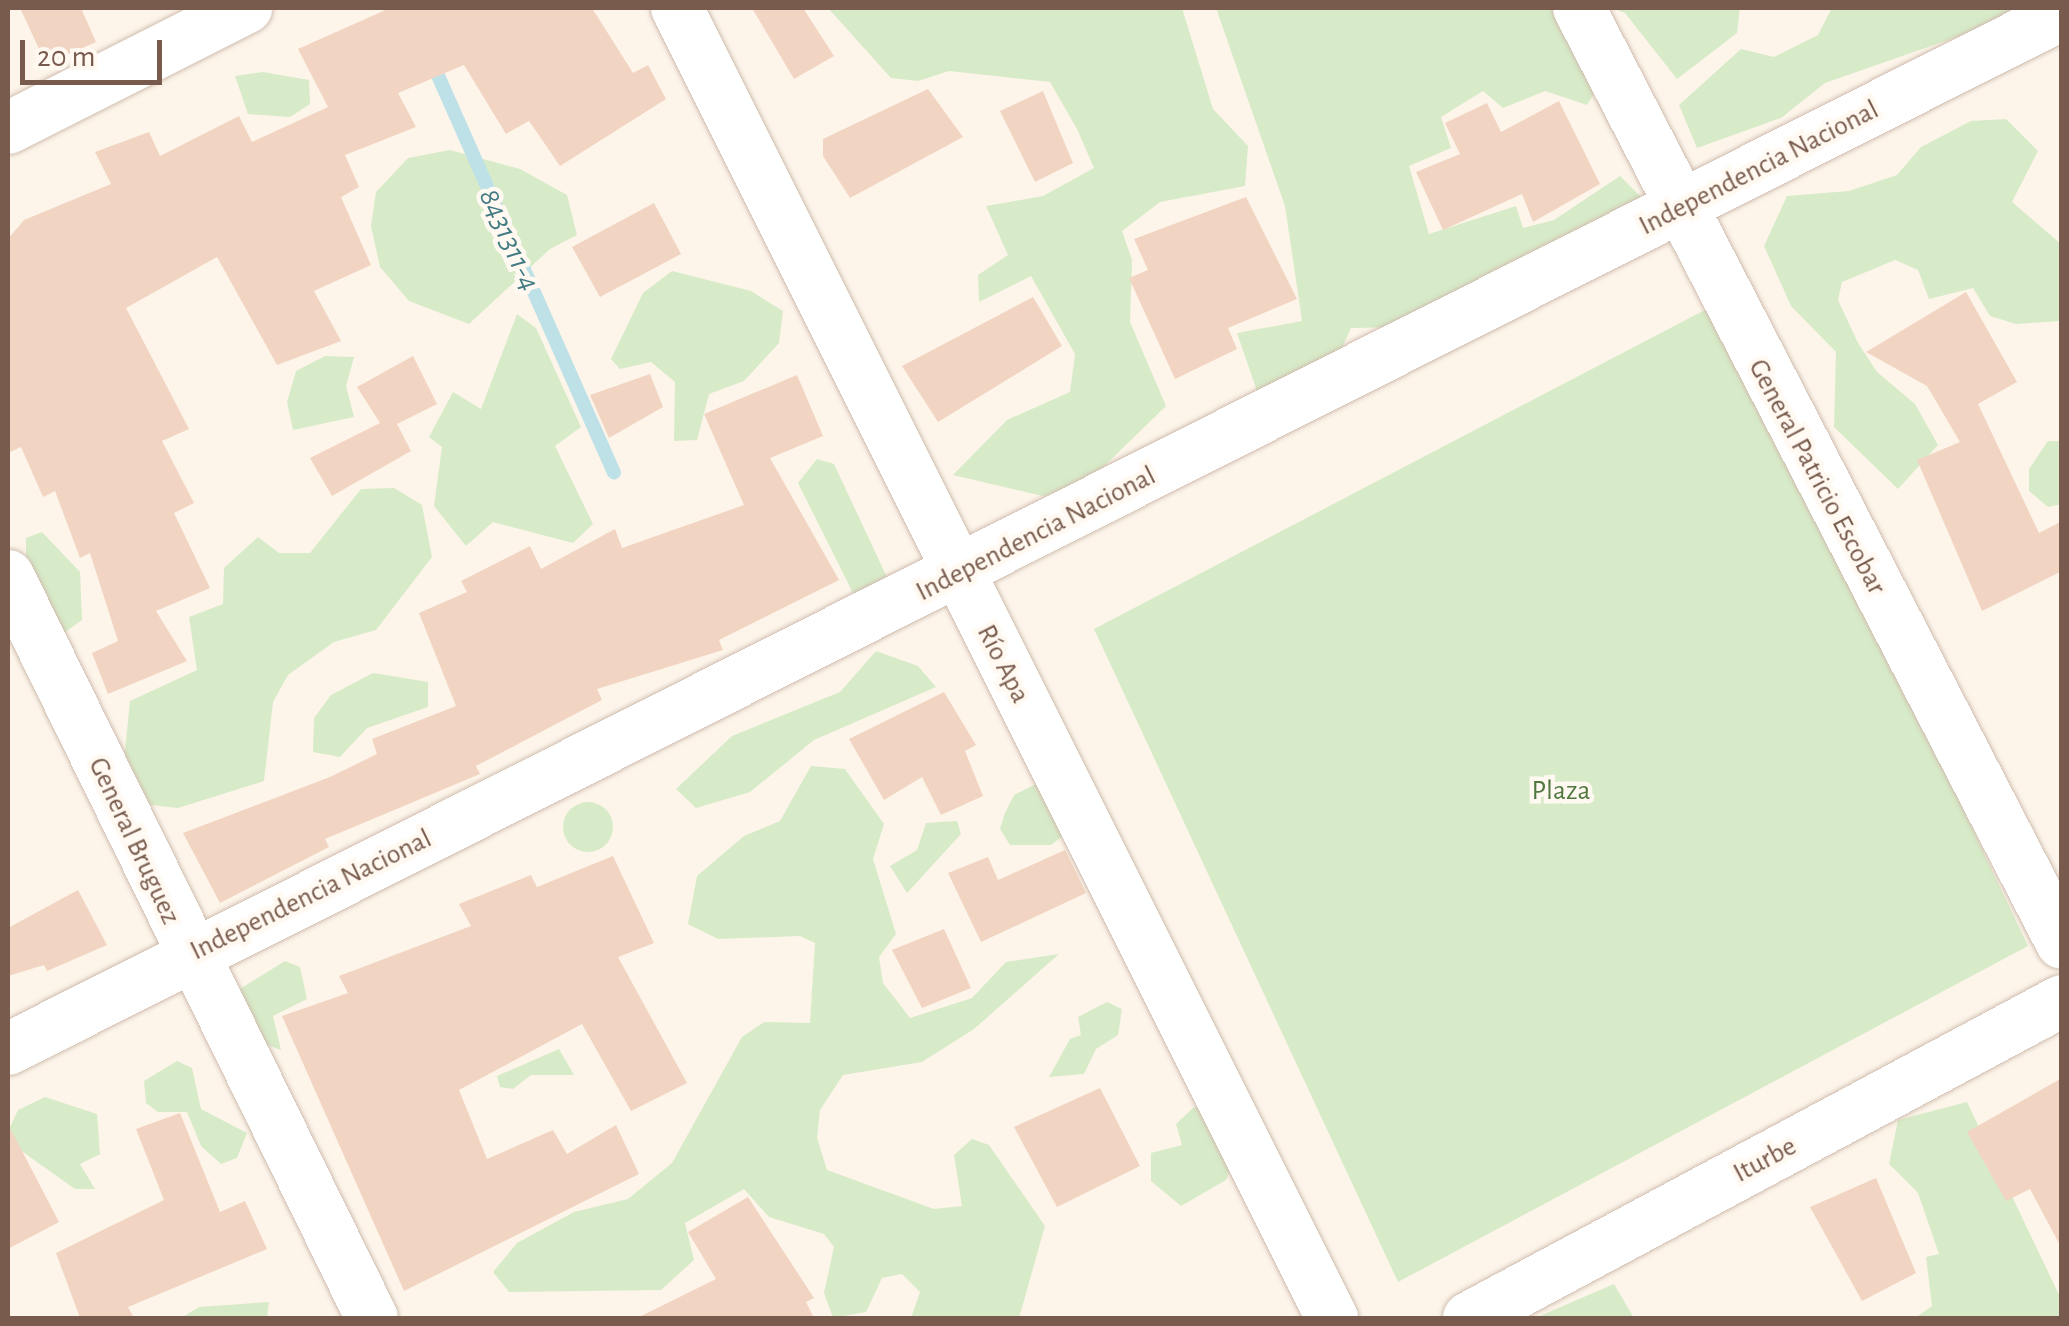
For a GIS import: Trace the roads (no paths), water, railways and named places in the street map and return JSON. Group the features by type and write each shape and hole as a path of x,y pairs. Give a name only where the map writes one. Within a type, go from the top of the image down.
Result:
{"street":[{"path":"8,128 246,8"},
{"name":"Río Apa","path":"677,8 1332,1318"},
{"name":"General Patricio Escobar","path":"1579,8 1677,210 2062,943"},
{"name":"Independencia Nacional","path":"8,1049 958,574 2062,14"},
{"name":"General Bruguez","path":"8,576 188,956 372,1318"},
{"name":"Iturbe","path":"1469,1318 2062,1001"}],"waterway":[{"name":"8431311-4","path":"432,62 614,473"}],"park label":[{"name":"Plaza","path":"1561,791"}]}
